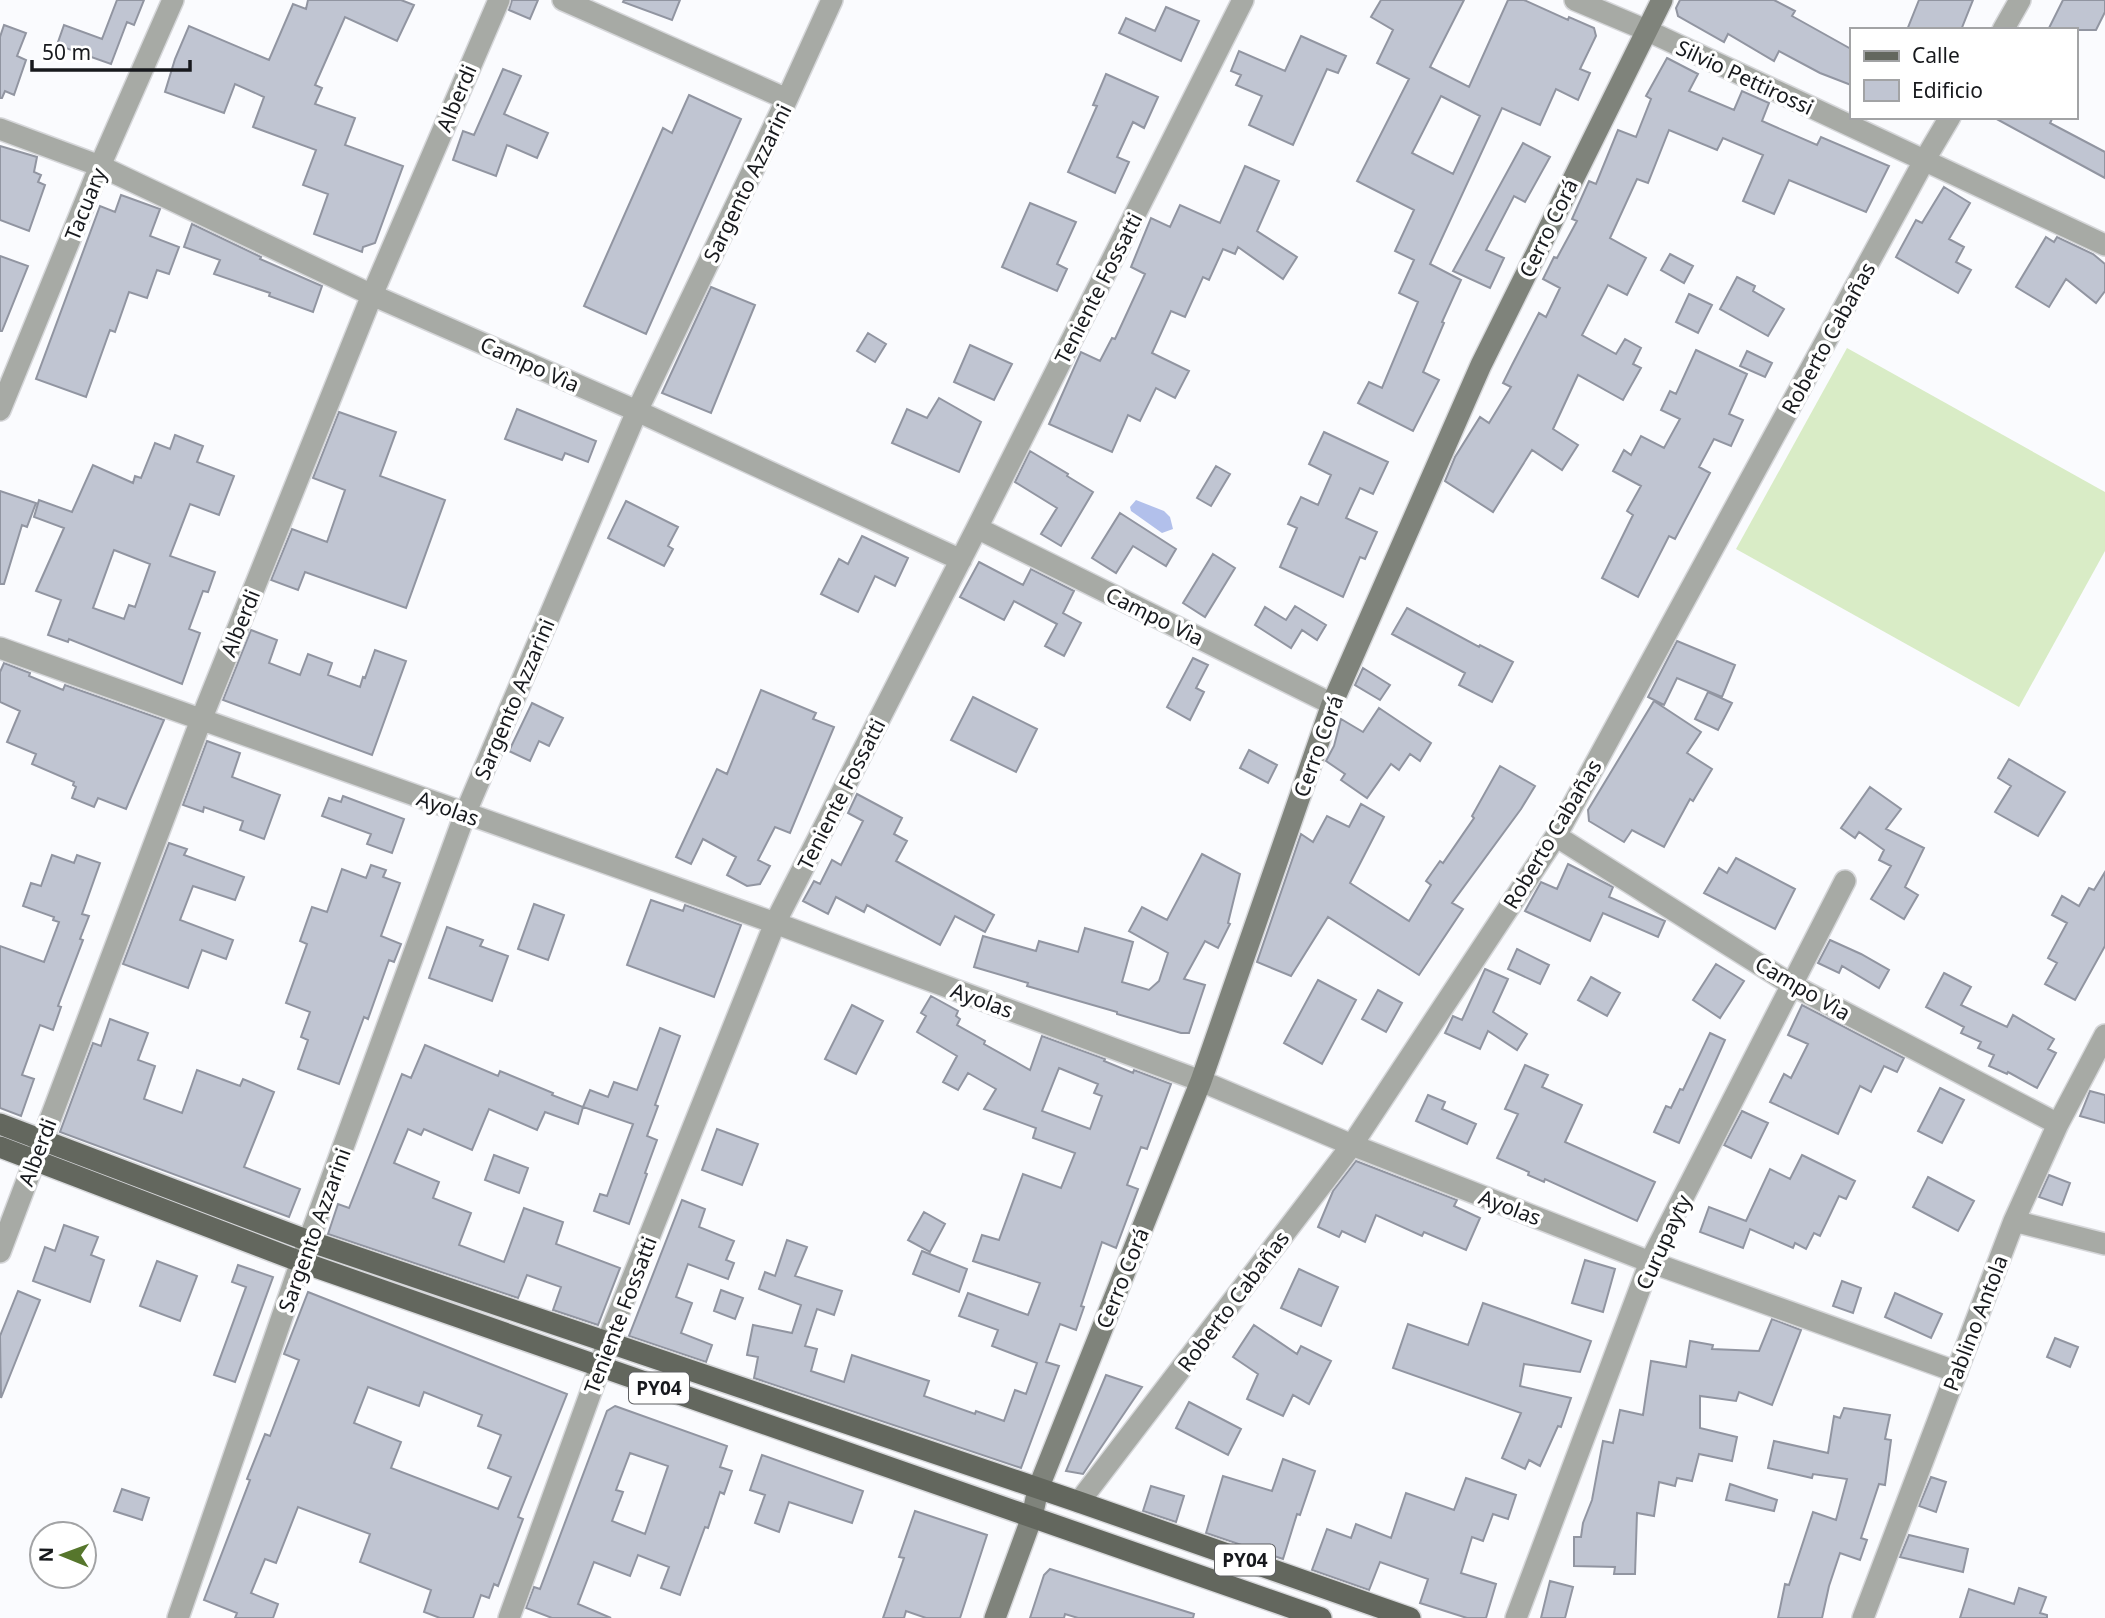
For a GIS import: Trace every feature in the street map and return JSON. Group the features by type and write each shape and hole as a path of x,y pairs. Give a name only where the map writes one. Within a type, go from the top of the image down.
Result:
{"main road":[{"name":"PY04","path":"0,1124 309,1241 1079,1502 1410,1618"},
{"name":"PY04","path":"0,1147 301,1262 1321,1618"}],"street":[{"name":"Tacuary","path":"0,410 100,166 173,0"},
{"name":"Alberdi","path":"0,1252 201,720 372,295 499,0"},
{"path":"563,0 787,99"},
{"name":"Sargento Azzarini","path":"178,1618 301,1262 465,814 637,411 832,0"},
{"name":"Teniente Fossatti","path":"509,1618 607,1342 775,923 1243,0"},
{"name":"Silvio Pettirossi","path":"1575,0 1646,30 2105,245"},
{"name":"Cerro Corá","path":"1032,1517 1038,1489 1201,1081 1332,704 1481,365 1662,0"},
{"path":"2004,28 2020,0"},
{"name":"Roberto Cabañas","path":"1079,1502 1352,1144 1556,836 1949,119"},
{"name":"Campo Vìa","path":"0,129 100,166 372,295 637,411 961,560"},
{"name":"Campo Vìa","path":"977,528 1332,704"},
{"name":"Ayolas","path":"0,648 775,923 1201,1081 1650,1262 1957,1372"},
{"name":"Campo Vìa","path":"1556,836 1793,985 2058,1124"},
{"name":"Curupayty","path":"1516,1618 1650,1262 1845,881"},
{"name":"Pablino Antola","path":"1863,1618 2014,1221 2058,1124 2105,1035"},
{"path":"2014,1221 2105,1244"},
{"path":"995,1618 1032,1517"}],"green space":[{"path":"1847,348 2105,492 2105,551 2019,707 1736,549"}],"water":[{"path":"1136,500 1164,511 1170,517 1173,529 1162,533 1131,511 1130,507"}],"building":[{"path":"117,0 144,0 134,25 127,22 111,64 57,45 64,25 102,39"},
{"path":"308,0 401,0 414,5 397,41 345,17 315,85 322,88 315,104 355,118 345,145 403,166 375,243 363,247 362,252 314,234 328,194 303,185 316,150 253,127 264,97 235,84 224,113 165,92 189,26 269,60 293,4 306,9"},
{"path":"512,0 538,0 530,19 509,10"},
{"path":"680,0 672,20 623,2"},
{"path":"1381,0 1464,0 1430,67 1469,87 1508,0 1524,0 1568,20 1569,17 1594,28 1596,36 1580,69 1590,73 1578,100 1556,89 1540,125 1502,108 1430,264 1461,280 1423,372 1439,380 1413,431 1358,403 1369,382 1382,388 1418,302 1399,293 1414,260 1395,251 1414,210 1357,181 1409,79 1377,63 1393,30 1371,17","holes":["1441,96 1480,116 1453,174 1412,153"]},
{"path":"1680,0 1774,0 1795,11 1792,16 1850,48 1850,85 1820,73 1779,51 1774,61 1728,34 1724,42 1678,16 1676,8"},
{"path":"1919,0 1973,0 1962,28 1908,28"},
{"path":"2063,0 2105,0 2105,12 2096,30 2049,28"},
{"path":"1166,7 1199,21 1181,61 1119,33 1126,18 1155,31"},
{"path":"4,25 26,33 17,56 26,60 14,95 5,91 0,98 0,37"},
{"path":"1301,36 1346,56 1338,73 1327,69 1293,145 1249,125 1262,96 1236,85 1241,75 1231,71 1239,51 1285,71"},
{"path":"1667,58 1698,74 1689,91 1734,110 1742,91 1769,103 1762,121 1817,145 1821,137 1889,166 1866,212 1789,180 1774,214 1743,201 1763,155 1723,138 1717,150 1669,130 1648,183 1637,179 1610,238 1646,258 1627,295 1608,285 1582,335 1616,354 1625,339 1641,348 1633,364 1641,368 1623,400 1578,375 1553,429 1578,445 1562,470 1532,450 1493,512 1445,481 1455,457 1480,417 1489,423 1511,387 1503,383 1539,313 1546,317 1560,288 1543,279 1577,221 1572,219 1589,181 1596,184 1618,130 1636,137 1651,99 1646,96"},
{"path":"503,69 521,76 504,114 548,133 537,158 507,145 496,176 453,160 463,131 474,135"},
{"path":"1106,74 1158,97 1144,128 1133,122 1117,157 1129,162 1115,193 1068,172 1097,106 1093,105"},
{"path":"689,95 741,119 646,334 584,306 663,128 672,133"},
{"path":"1997,119 2052,119 2050,123 2105,152 2105,178"},
{"path":"1523,143 1550,157 1525,202 1514,196 1486,250 1504,258 1490,288 1453,271"},
{"path":"0,146 37,157 34,172 41,175 38,182 45,185 29,231 0,220"},
{"path":"1245,166 1279,181 1257,231 1297,257 1283,279 1238,247 1235,254 1223,249 1209,280 1203,277 1185,317 1171,311 1152,353 1189,371 1175,398 1156,388 1140,421 1128,415 1112,452 1049,424 1081,352 1100,361 1112,338 1115,339 1145,274 1131,267 1151,218 1170,227 1180,205 1220,223"},
{"path":"1944,187 1970,203 1949,239 1964,247 1956,262 1971,270 1958,293 1896,257 1916,220 1922,223"},
{"path":"121,195 160,209 150,236 179,247 169,274 157,270 147,298 129,292 115,332 110,330 86,397 36,379 100,206 115,212"},
{"path":"1030,203 1076,222 1057,264 1067,269 1057,291 1002,267"},
{"path":"192,224 261,257 260,259 322,286 313,312 269,296 270,293 214,274 220,260 184,247"},
{"path":"2046,237 2054,242 2057,237 2093,254 2105,264 2105,291 2096,303 2066,279 2049,307 2016,287"},
{"path":"1670,254 1693,266 1684,283 1661,270"},
{"path":"0,256 28,266 2,331 0,331"},
{"path":"1737,277 1755,286 1753,291 1784,309 1768,336 1720,309"},
{"path":"711,287 755,305 711,413 662,393"},
{"path":"1689,294 1712,305 1698,333 1676,322"},
{"path":"868,333 886,344 875,362 857,351"},
{"path":"970,345 1012,364 994,400 954,382"},
{"path":"1696,350 1747,374 1729,414 1743,420 1731,446 1714,439 1699,467 1710,473 1675,539 1669,536 1638,597 1602,578 1633,515 1627,511 1641,486 1613,471 1624,450 1631,455 1641,436 1664,448 1680,419 1661,410 1670,391 1676,394"},
{"path":"1747,351 1772,363 1765,377 1740,366"},
{"path":"939,398 981,422 959,472 892,443 907,409 927,418"},
{"path":"517,409 596,441 588,462 565,453 562,460 505,439"},
{"path":"339,412 396,432 380,476 445,500 406,608 305,572 298,590 271,580 292,529 327,542 345,490 313,478"},
{"path":"1324,432 1388,462 1373,494 1360,488 1346,518 1377,532 1365,559 1360,557 1343,597 1280,567 1297,528 1288,524 1301,497 1318,505 1331,475 1309,464"},
{"path":"175,435 203,446 197,462 234,476 219,515 190,504 170,556 215,572 208,592 203,591 189,629 200,633 182,684 69,639 68,642 48,635 61,600 36,591 64,528 34,517 39,500 72,512 93,465 133,483 135,476 141,478 155,443 170,449","holes":["114,550 150,564 135,607 129,605 124,619 93,608"]},
{"path":"1030,451 1093,492 1061,546 1041,534 1057,508 1015,482"},
{"path":"1216,466 1230,474 1211,506 1197,498"},
{"path":"0,491 36,503 27,527 22,525 4,584 0,584"},
{"path":"626,501 678,527 668,546 673,549 664,566 608,538"},
{"path":"1120,513 1176,549 1166,566 1133,546 1116,573 1092,558"},
{"path":"862,536 908,558 895,586 875,576 858,612 821,594 839,559 848,564"},
{"path":"1213,554 1235,568 1205,617 1183,603"},
{"path":"979,562 1023,585 1031,569 1074,591 1063,613 1081,623 1064,656 1045,646 1057,624 1014,601 1004,620 960,597"},
{"path":"1295,606 1326,625 1317,640 1302,630 1291,648 1255,625 1265,607 1286,620"},
{"path":"1407,608 1513,662 1492,702 1459,685 1465,673 1392,634"},
{"path":"251,630 277,640 269,663 300,675 308,654 332,663 328,675 360,687 375,650 406,661 372,755 223,700"},
{"path":"1677,641 1735,665 1722,697 1677,678 1664,705 1648,697"},
{"path":"1193,658 1208,665 1196,688 1204,692 1190,720 1167,707"},
{"path":"4,663 63,690 65,685 164,720 126,809 98,798 94,807 72,798 76,787 74,782 32,764 36,754 7,742 20,711 0,702 0,672"},
{"path":"1363,668 1390,685 1380,700 1355,685"},
{"path":"761,690 816,713 813,719 834,727 790,833 775,827 758,860 770,866 760,884 747,886 727,875 736,857 703,839 691,864 676,857 717,769 727,774"},
{"path":"1708,692 1732,703 1718,730 1695,719"},
{"path":"973,697 1037,729 1016,772 951,740"},
{"path":"1654,701 1701,732 1687,753 1712,769 1693,801 1690,799 1664,847 1632,830 1624,842 1589,821 1588,810"},
{"path":"532,703 563,718 549,746 539,741 530,761 509,751"},
{"path":"1379,708 1431,743 1420,761 1410,754 1399,770 1391,764 1367,798 1341,780 1345,774 1326,761 1334,746 1341,719 1363,732"},
{"path":"207,741 240,753 232,777 280,795 264,839 240,830 243,821 204,807 203,812 183,805"},
{"path":"1249,750 1277,765 1268,783 1240,768"},
{"path":"2009,759 2065,792 2038,836 1995,812 2011,786 1998,778"},
{"path":"1500,766 1535,786 1452,903 1463,909 1419,975 1328,917 1291,976 1257,962 1301,834 1313,842 1327,816 1349,827 1361,804 1384,817 1350,883 1409,921 1431,885 1426,881 1440,861 1443,863 1474,818 1472,816"},
{"path":"1870,787 1901,809 1886,829 1924,848 1905,887 1918,895 1904,919 1871,899 1891,866 1879,860 1884,850 1859,832 1855,838 1841,828"},
{"path":"857,794 902,818 894,834 907,841 896,861 994,915 985,932 955,916 940,945 867,905 864,912 836,897 828,914 803,901 814,881 820,884 832,860 841,865 863,821 848,813"},
{"path":"343,796 404,819 392,853 367,844 371,834 322,816 329,798 341,802"},
{"path":"169,843 187,849 184,855 244,877 235,900 193,886 180,920 233,940 226,959 202,950 188,988 123,964"},
{"path":"1202,854 1240,874 1228,923 1230,924 1218,948 1205,941 1184,979 1205,985 1189,1033 1117,1014 974,967 983,936 1036,951 1039,941 1078,952 1085,928 1133,942 1122,982 1149,990 1159,981 1168,953 1129,931 1142,907 1167,920"},
{"path":"52,855 74,863 77,855 100,863 82,914 89,916 80,939 83,940 58,1006 61,1007 53,1030 40,1025 22,1075 34,1079 21,1116 0,1108 0,946 44,962 59,922 53,920 54,917 23,906 31,883 41,886"},
{"path":"1736,858 1795,889 1775,929 1704,893 1719,868 1727,873"},
{"path":"1568,864 1613,887 1609,897 1665,921 1658,937 1603,913 1590,941 1525,911 1541,882 1557,889"},
{"path":"371,865 386,870 383,877 400,883 381,936 401,944 394,962 389,960 368,1019 364,1017 339,1084 298,1069 308,1040 301,1037 310,1012 286,1003 307,944 300,941 312,907 327,912 342,869 366,878"},
{"path":"2105,872 2105,946 2075,1000 2045,984 2057,963 2048,958 2067,923 2052,915 2062,896 2079,906 2089,888 2094,890"},
{"path":"651,900 683,911 685,905 741,925 714,997 627,965"},
{"path":"534,904 564,915 548,960 518,949"},
{"path":"447,927 483,940 480,946 508,956 492,1001 429,978"},
{"path":"1830,940 1889,970 1879,988 1842,966 1839,973 1818,963"},
{"path":"1517,949 1549,965 1540,984 1508,969"},
{"path":"1716,964 1744,981 1720,1018 1693,1000"},
{"path":"1485,969 1508,979 1493,1012 1527,1034 1517,1050 1488,1031 1480,1049 1445,1033 1453,1016 1462,1020"},
{"path":"1944,973 1971,987 1961,1005 2007,1027 2013,1015 2054,1039 2048,1049 2056,1053 2037,1088 2008,1072 2007,1074 1989,1066 1994,1055 1978,1048 1981,1042 1961,1033 1964,1027 1926,1007"},
{"path":"1591,977 1620,993 1607,1016 1578,1000"},
{"path":"1318,980 1356,1000 1322,1064 1284,1043"},
{"path":"1378,990 1402,1003 1386,1032 1362,1019"},
{"path":"931,996 958,1011 956,1016 960,1019 957,1025 1030,1070 1042,1036 1105,1059 1104,1061 1133,1073 1134,1070 1171,1084 1147,1149 1141,1147 1127,1185 1138,1189 1116,1248 1102,1242 1076,1330 1060,1324 1046,1362 1059,1366 1021,1468 754,1378 758,1357 747,1355 753,1325 792,1333 801,1305 759,1289 765,1272 775,1276 787,1240 807,1247 795,1276 842,1291 834,1315 817,1309 805,1346 817,1349 811,1371 844,1382 852,1355 929,1381 924,1396 1004,1421 1015,1390 1026,1394 1037,1363 992,1346 998,1330 959,1316 968,1293 1028,1315 1040,1283 973,1261 982,1235 999,1240 1023,1174 1061,1188 1075,1153 1033,1138 1036,1128 984,1109 996,1089 968,1073 958,1090 943,1082 957,1056 917,1032 926,1016 921,1013","holes":["1059,1068 1098,1084 1094,1093 1102,1096 1090,1129 1042,1111"]},
{"path":"852,1005 883,1021 856,1074 825,1059"},
{"path":"1802,1005 1904,1058 1897,1072 1884,1066 1871,1092 1860,1086 1838,1134 1770,1102 1784,1074 1791,1078 1808,1044 1788,1035"},
{"path":"110,1019 148,1033 138,1060 155,1066 144,1099 182,1113 197,1070 240,1086 243,1079 274,1092 244,1167 300,1189 289,1217 60,1132 93,1043 101,1046"},
{"path":"660,1028 680,1036 655,1105 658,1106 647,1136 657,1140 629,1224 594,1211 600,1194 607,1196 633,1124 583,1107 590,1090 608,1097 614,1082 637,1090"},
{"path":"1710,1033 1725,1040 1679,1143 1654,1132 1666,1106 1671,1108 1680,1089 1683,1090"},
{"path":"425,1045 498,1076 500,1071 583,1107 578,1124 545,1112 537,1130 489,1109 472,1150 424,1129 421,1135 408,1129 394,1163 439,1182 433,1198 471,1213 459,1245 504,1262 524,1208 563,1222 556,1244 620,1268 598,1325 553,1310 561,1287 527,1275 518,1298 328,1234 338,1204 349,1208 402,1074 411,1078"},
{"path":"1525,1065 1548,1075 1542,1087 1582,1105 1565,1142 1655,1182 1637,1221 1545,1179 1544,1182 1528,1175 1529,1172 1497,1158 1518,1114 1505,1109"},
{"path":"1940,1088 1964,1100 1942,1143 1918,1131"},
{"path":"2090,1091 2105,1095 2105,1123 2080,1116"},
{"path":"1428,1095 1445,1102 1442,1109 1476,1124 1467,1144 1416,1121"},
{"path":"1742,1111 1768,1123 1751,1158 1724,1145"},
{"path":"717,1129 758,1144 742,1185 702,1170"},
{"path":"494,1155 528,1168 519,1193 485,1180"},
{"path":"1802,1155 1855,1181 1846,1199 1839,1196 1820,1236 1814,1233 1806,1249 1795,1243 1793,1248 1750,1229 1743,1248 1700,1232 1709,1207 1746,1221 1770,1169 1790,1179"},
{"path":"1356,1161 1457,1200 1454,1206 1480,1218 1466,1250 1424,1232 1422,1236 1376,1215 1365,1242 1342,1231 1339,1237 1318,1227 1333,1191"},
{"path":"2049,1175 2070,1183 2062,1205 2039,1197"},
{"path":"1928,1177 1974,1201 1958,1231 1913,1207"},
{"path":"682,1200 705,1209 699,1227 734,1241 726,1260 734,1263 728,1279 688,1264 676,1297 692,1303 681,1333 712,1345 706,1362 629,1336"},
{"path":"924,1212 945,1224 930,1252 908,1240"},
{"path":"64,1225 98,1237 91,1255 104,1260 90,1302 33,1281 45,1247 55,1251"},
{"path":"922,1251 967,1269 959,1292 913,1274"},
{"path":"1585,1260 1615,1269 1603,1312 1572,1303"},
{"path":"157,1261 197,1276 180,1321 140,1306"},
{"path":"238,1265 273,1277 235,1382 214,1375 246,1287 232,1282"},
{"path":"1299,1269 1338,1287 1321,1326 1281,1308"},
{"path":"1842,1281 1861,1288 1853,1313 1833,1306"},
{"path":"721,1290 743,1298 735,1319 714,1311"},
{"path":"18,1291 40,1300 1,1398 0,1336"},
{"path":"308,1292 567,1394 518,1517 523,1519 498,1586 494,1584 489,1598 481,1595 473,1618 440,1618 424,1612 431,1590 360,1562 370,1534 298,1507 276,1563 265,1559 251,1593 278,1604 273,1618 235,1618 237,1613 204,1600 250,1480 247,1479 265,1434 270,1436 299,1360 284,1354","holes":["368,1387 419,1406 424,1392 482,1415 478,1426 501,1435 488,1468 511,1477 498,1509 391,1468 401,1442 354,1423"]},
{"path":"1895,1293 1942,1314 1931,1338 1885,1317"},
{"path":"1483,1303 1591,1341 1580,1372 1524,1364 1520,1386 1571,1398 1561,1427 1558,1426 1540,1466 1529,1460 1525,1469 1502,1458 1521,1413 1393,1368 1408,1324 1468,1345"},
{"path":"1772,1319 1801,1330 1772,1405 1739,1392 1736,1401 1700,1396 1700,1428 1737,1437 1732,1461 1699,1454 1692,1481 1677,1478 1675,1486 1659,1482 1654,1516 1637,1513 1635,1574 1614,1574 1615,1567 1574,1566 1574,1537 1581,1537 1592,1500 1603,1441 1613,1443 1620,1410 1643,1415 1651,1361 1686,1367 1690,1341 1713,1345 1712,1349 1759,1351"},
{"path":"1254,1325 1297,1354 1301,1346 1331,1361 1309,1404 1293,1395 1283,1416 1247,1399 1258,1374 1233,1357"},
{"path":"2055,1338 2078,1347 2070,1367 2047,1357"},
{"path":"1106,1375 1142,1387 1083,1474 1066,1471"},
{"path":"1189,1402 1241,1429 1228,1455 1176,1428"},
{"path":"615,1406 727,1446 720,1467 732,1471 724,1494 720,1492 708,1528 705,1527 680,1595 661,1588 669,1567 638,1555 630,1576 594,1562 578,1604 611,1618 552,1618 526,1608 534,1587 540,1589 607,1411","holes":["630,1453 668,1466 645,1534 612,1521 623,1492 616,1490"]},
{"path":"1844,1408 1890,1415 1885,1439 1891,1440 1885,1485 1879,1484 1861,1538 1867,1540 1860,1560 1840,1553 1822,1618 1778,1618 1785,1584 1789,1585 1813,1512 1836,1520 1847,1479 1813,1474 1812,1478 1768,1468 1774,1441 1828,1453 1834,1416 1840,1418"},
{"path":"762,1455 863,1491 852,1523 789,1502 779,1532 755,1523 765,1495 750,1490"},
{"path":"1283,1459 1315,1471 1300,1515 1297,1514 1283,1559 1206,1533 1223,1476 1272,1491"},
{"path":"1931,1477 1946,1482 1936,1512 1919,1506"},
{"path":"1466,1478 1516,1495 1508,1519 1493,1514 1483,1541 1472,1537 1461,1573 1496,1584 1486,1618 1467,1618 1420,1603 1428,1579 1380,1562 1369,1590 1312,1570 1327,1529 1351,1538 1356,1524 1391,1538 1406,1493 1454,1510"},
{"path":"1730,1484 1777,1500 1774,1511 1726,1500"},
{"path":"1151,1486 1184,1496 1176,1522 1143,1511"},
{"path":"122,1489 149,1498 142,1520 114,1511"},
{"path":"915,1511 987,1535 960,1618 926,1618 906,1611 904,1618 883,1618 904,1558 899,1557"},
{"path":"1909,1535 1968,1549 1963,1572 1900,1557"},
{"path":"1050,1569 1194,1614 1193,1618 1078,1618 1065,1614 1064,1618 1030,1618 1044,1575"},
{"path":"1550,1581 1573,1587 1565,1618 1541,1618"},
{"path":"2019,1588 2046,1597 2040,1613 2047,1615 2047,1618 1960,1618 1969,1589 2014,1604"}]}
